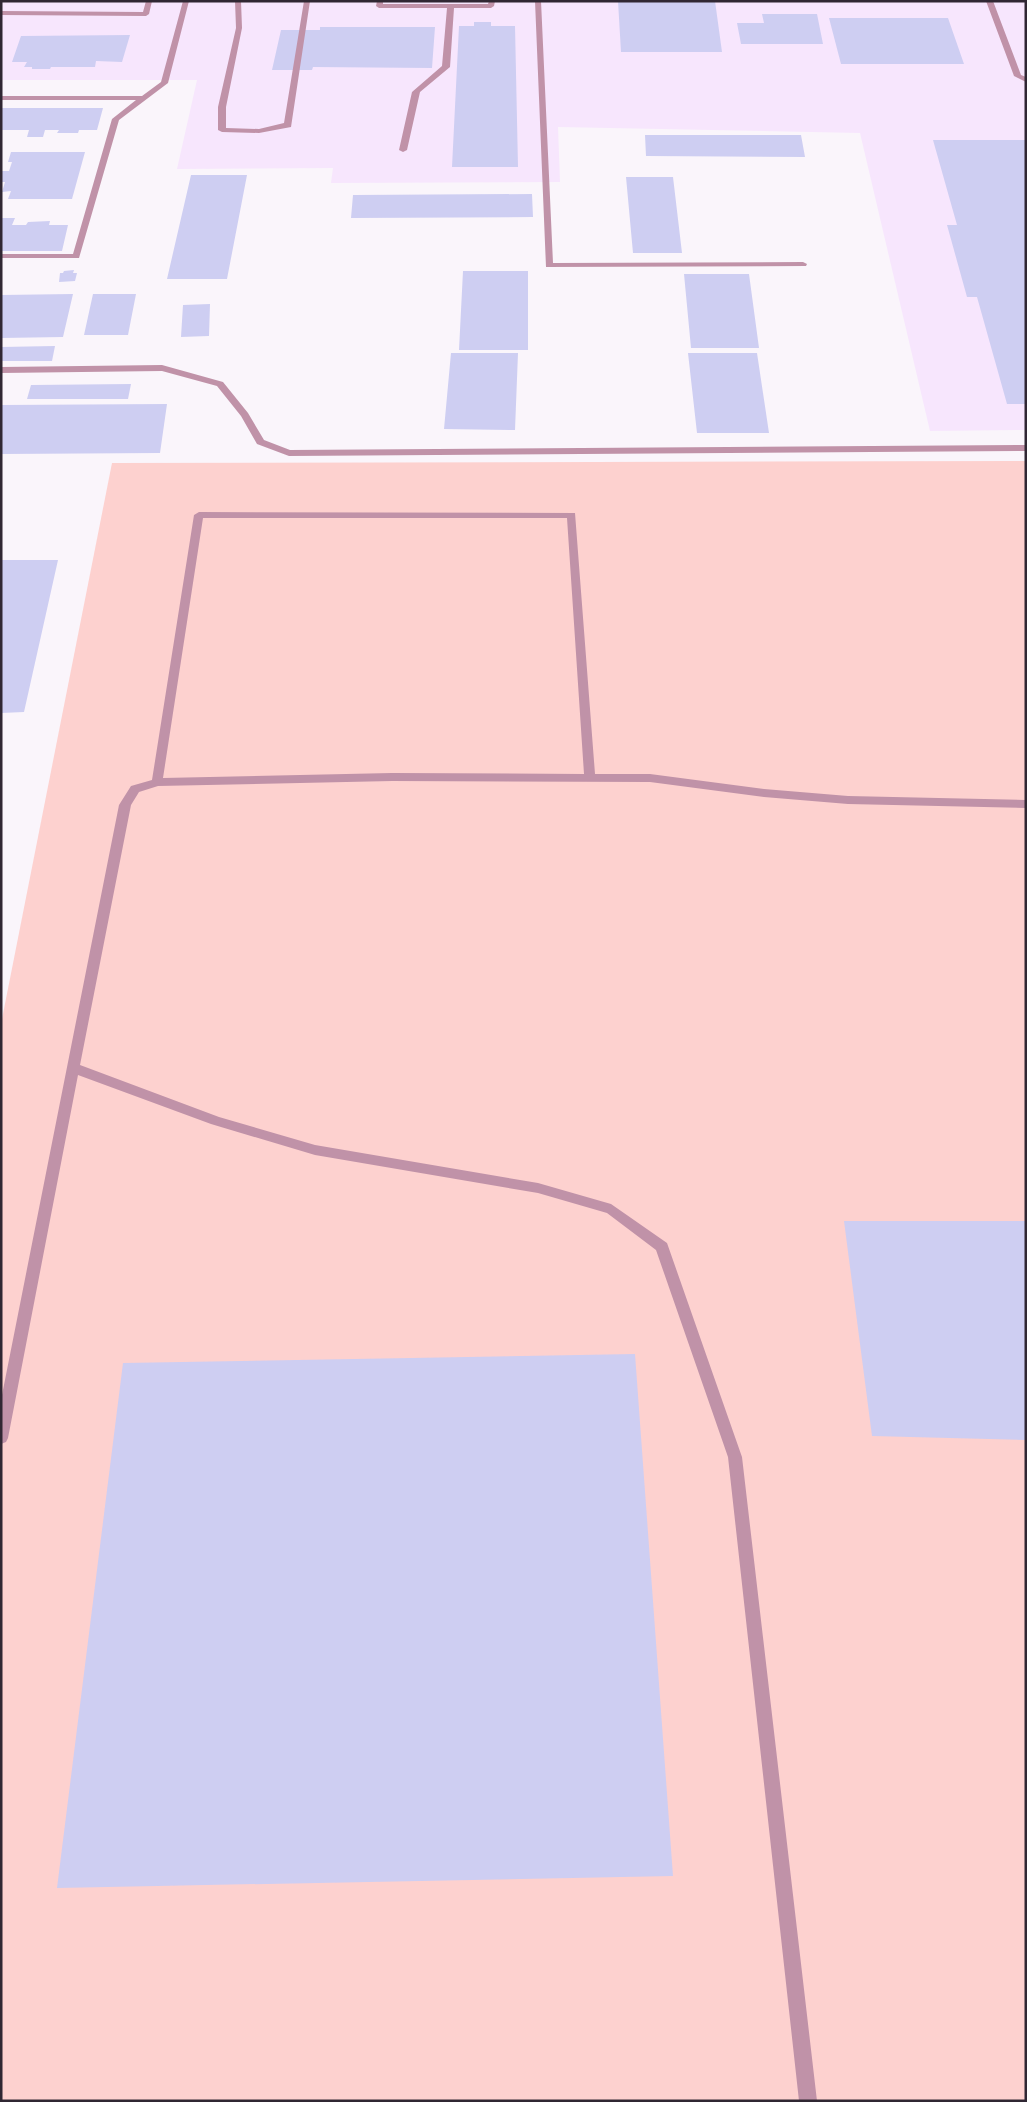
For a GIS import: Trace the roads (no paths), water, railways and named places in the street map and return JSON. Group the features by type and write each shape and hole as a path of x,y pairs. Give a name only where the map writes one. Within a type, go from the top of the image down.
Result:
{"lane":[{"path":"1,13 146,14 149,1"},
{"path":"1,256 76,256 116,119 164,83 186,1"},
{"path":"238,1 239,28 222,107 222,130 259,131 288,125 307,1"},
{"path":"380,1 379,6 492,6 492,1"},
{"path":"538,1 549,265 803,264"},
{"path":"989,1 1018,76 1026,80"},
{"path":"403,150 415,93 446,67 451,6"},
{"path":"1,98 145,98"},
{"path":"1,370 162,368 220,384 245,416 260,442 289,453 1026,448"},
{"path":"157,782 200,515 572,515 590,778"},
{"path":"1,1438 125,805 135,789 157,782 392,777 650,778 764,793 848,800 1026,804"},
{"path":"74,1068 216,1121 315,1150 538,1188 611,1209 662,1247 735,1457 808,2101"}]}
